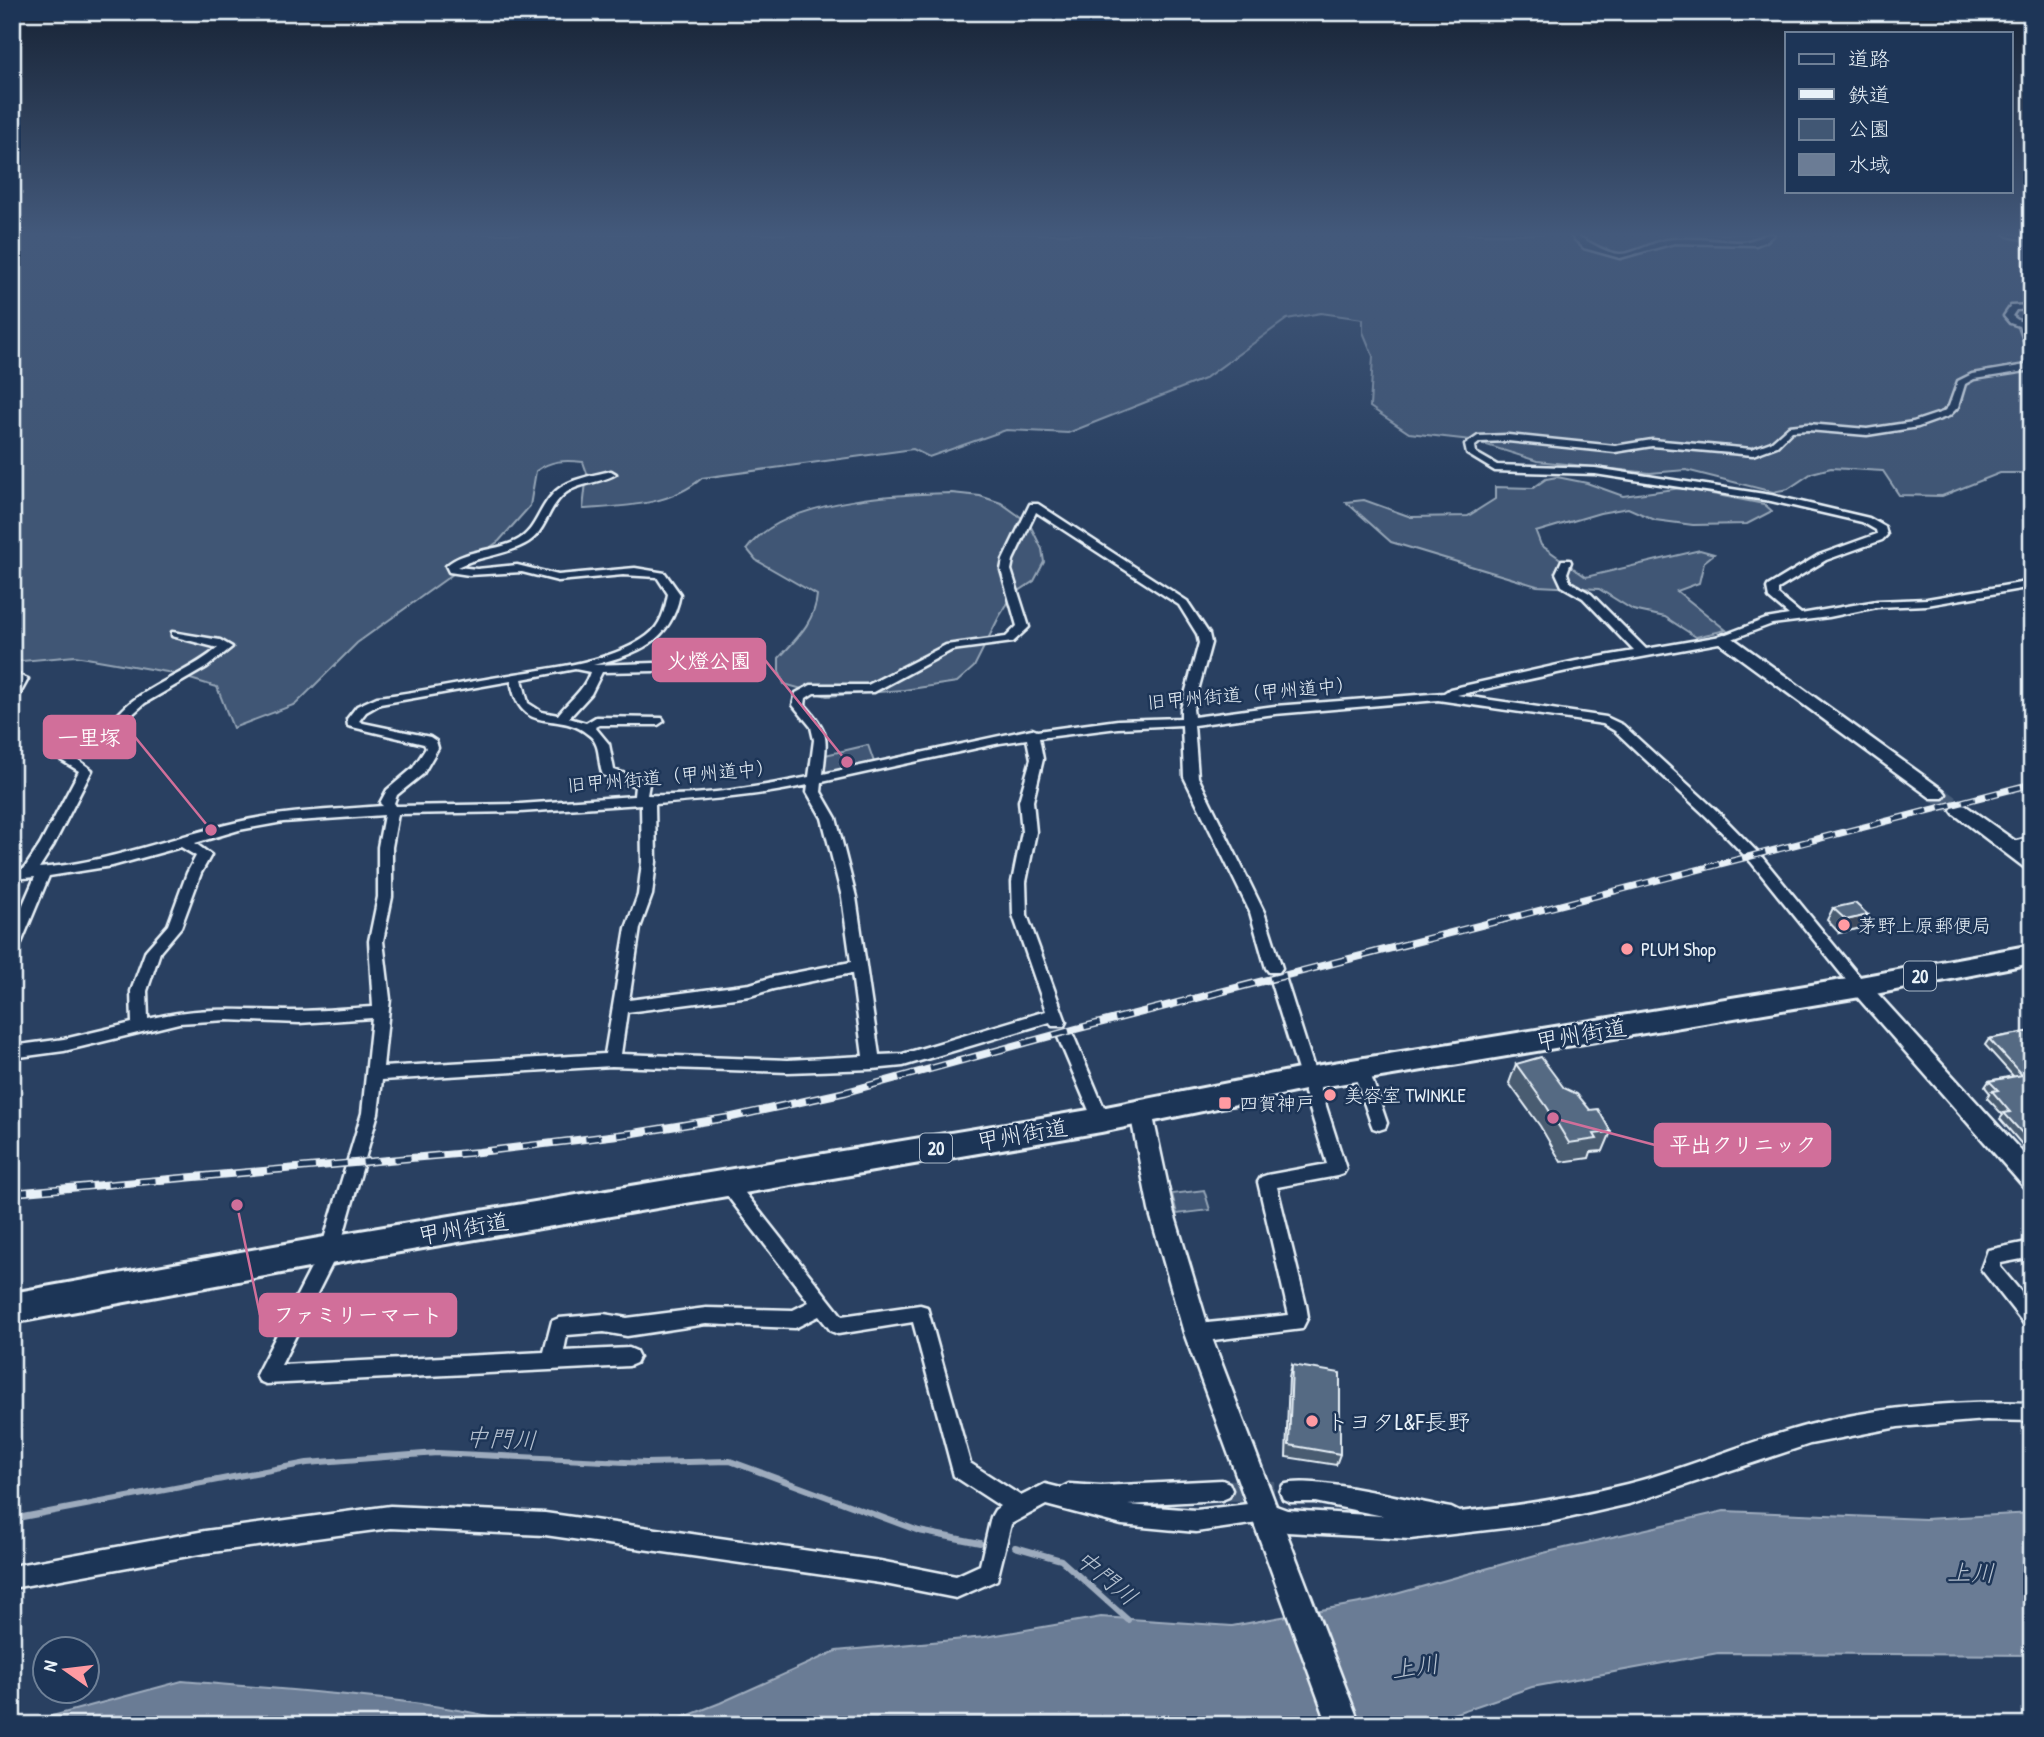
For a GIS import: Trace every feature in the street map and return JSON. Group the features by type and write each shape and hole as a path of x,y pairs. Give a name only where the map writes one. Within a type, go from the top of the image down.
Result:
{"highway":[{"name":"甲州街道","path":"12,1308 330,1250 1101,1121 1309,1078 1860,987 2032,954"}],"street":[{"path":"2009,315 2014,323 2027,323 2032,351"},
{"path":"1797,616 1773,596 1772,588 1820,557 1878,538 1882,535 1881,529 1865,520 1811,506 1670,481 1595,471 1495,468 1472,454 1470,445 1478,439 1508,438 1615,449 1653,443 1753,452 1774,444 1789,429 1808,427 1867,432 1915,425 1946,414 1953,407 1961,383 1972,377 2032,367"},
{"path":"611,474 561,491 552,500 541,525 527,538 461,560 451,566 453,570 465,573 529,569 541,576 559,579 641,571 661,575 667,580 674,594 672,608 660,631 637,646 576,665 377,701 363,707 352,723 430,741 432,748 418,771 392,793 387,803 392,810 385,847 385,897 376,941 382,999 370,1113 330,1250 266,1375 629,1357"},
{"path":"872,1063 849,897 835,835 814,792 821,740 817,726 799,705 800,696 811,689 870,689 906,667 950,647 1009,640 1023,627 1006,570 1008,560 1034,506 1183,603 1203,634 1205,643 1186,721 1191,777 1258,912 1337,1169 1267,1182 1299,1317 1295,1323 1197,1333"},
{"path":"1566,562 1561,569 1562,579 1588,597 1644,654"},
{"path":"1438,695 1576,665 1724,639 1770,621 1877,604 1927,602 2032,584"},
{"path":"12,948 47,846 86,770 66,757 69,748 80,740 106,731 129,708 191,672 226,647 216,642 176,634"},
{"path":"1724,639 1937,794"},
{"path":"576,665 597,669 609,666 655,667"},
{"path":"562,718 568,708 593,686 597,669"},
{"path":"12,676 22,679 12,698"},
{"path":"516,677 522,703 529,712 562,718 587,728 599,736 603,743 608,772 642,784 649,862 645,895 633,928 612,1060"},
{"name":"旧甲州街道（甲州道中）","path":"12,874 112,860 283,818 392,810 520,808 722,795 776,788 1032,733 1118,724 1186,721 1438,695 1606,721 1619,728 1712,814 1756,859 1860,987"},
{"path":"587,728 596,721 658,721"},
{"path":"375,1074 612,1060 788,1066 872,1063 903,1060 1056,1019 1020,915 1019,882 1029,832 1026,801 1037,759 1032,733"},
{"path":"1960,810 2032,863"},
{"path":"2010,847 2032,841"},
{"path":"140,1025 139,991 153,950 174,927 194,873 204,855 185,843"},
{"path":"621,1007 750,990 773,982 860,966"},
{"path":"1860,987 2032,1180"},
{"path":"12,1052 64,1045 178,1017 228,1014 299,1017 380,1012"},
{"path":"1066,1038 1101,1121"},
{"path":"1361,1070 1379,1123"},
{"path":"1141,1112 1161,1210 1197,1333 1344,1725"},
{"path":"732,1189 838,1325 920,1313 961,1469 1020,1507"},
{"path":"2032,1250 1994,1256 1990,1269 2032,1319"},
{"path":"552,1361 559,1327 604,1323 627,1327 706,1316 795,1319 822,1305"},
{"path":"1045,1494 1122,1515 1196,1521 1268,1519 1410,1528 1546,1514 1629,1494 1810,1434 1898,1418 1986,1411 2032,1412"},
{"path":"12,1577 205,1542 390,1517 545,1524 866,1570 956,1587 989,1572 1002,1517 1045,1494 1101,1496 1222,1490"},
{"path":"1290,1492 1315,1492 1469,1522"}],"green space":[{"path":"12,315 1309,315 1287,319 1204,379 1068,433 1006,430 929,457 913,449 702,478 676,494 646,503 583,509 587,473 583,462 564,461 547,465 536,471 530,506 499,541 357,643 296,704 233,728 217,687 167,672 75,656 12,662"},
{"path":"1335,315 2032,315 2032,473 2000,473 1942,496 1899,495 1883,471 1831,468 1812,473 1788,489 1773,492 1686,470 1650,473 1537,461 1471,440 1409,433 1370,407 1373,356 1363,332 1363,319"},
{"path":"1557,477 1587,483 1623,496 1681,488 1764,504 1772,511 1747,524 1693,525 1655,520 1628,508 1600,513 1536,532 1541,545 1586,577 1700,550 1714,554 1704,562 1699,583 1677,591 1726,630 1696,637 1665,617 1633,610 1599,589 1537,586 1391,542 1346,502 1364,500 1411,517 1468,516 1495,499 1495,487 1533,488 1546,479"},
{"path":"952,493 980,496 1001,503 1029,523 1042,549 1044,562 1034,581 1013,595 974,667 957,682 904,690 827,696 784,684 779,671 779,658 809,622 817,595 756,560 747,549 764,532 786,519 813,510 872,498"},
{"path":"868,745 875,765 821,775 821,756"},
{"path":"1204,1190 1210,1210 1177,1214 1172,1194"}],"water":[{"name":"上川","path":"1724,1511 1925,1519 2032,1513 2032,1655 1718,1653 1532,1687 1421,1725 664,1725 836,1651 985,1637 1101,1617 1232,1626 1371,1601 1539,1554"},
{"path":"182,1681 399,1701 527,1725 19,1725 89,1706 102,1706 102,1703"}],"building":[{"path":"1855,903 1868,915 1846,920 1833,908"},
{"path":"2032,1031 2032,1144 2004,1113 2010,1112 1992,1091 1998,1090 1989,1081 2022,1075 1989,1039"},
{"path":"1541,1057 1564,1088 1577,1094 1590,1110 1598,1109 1611,1132 1594,1134 1597,1139 1569,1143 1516,1064"},
{"name":"トヨタL&F長野","path":"1292,1365 1340,1373 1340,1454 1289,1445"}],"waterway":[{"name":"中門川","path":"12,1519 307,1463 437,1453 646,1463 730,1461 919,1531 980,1543"},
{"name":"中門川","path":"1015,1547 1061,1560 1128,1620"}],"tunnel":[{"path":"1937,794 1960,810"},
{"path":"1222,1490 1290,1492"}],"railway":[{"path":"1498,921 2032,784"},
{"path":"12,1193 479,1152 634,1133 732,1117 846,1092 1076,1029 1505,919"}],"place":[{"name":"火燈公園","path":"847,762"},
{"name":"一里塚","path":"211,830"},
{"name":"茅野上原郵便局","path":"1844,925"},
{"name":"PLUM Shop","path":"1627,949"},
{"name":"美容室 TWINKLE","path":"1330,1095"},
{"name":"四賀神戸","path":"1225,1103"},
{"name":"平出クリニック","path":"1553,1118"},
{"name":"ファミリーマート","path":"237,1205"},
{"name":"トヨタL&F長野","path":"1312,1421"}]}
